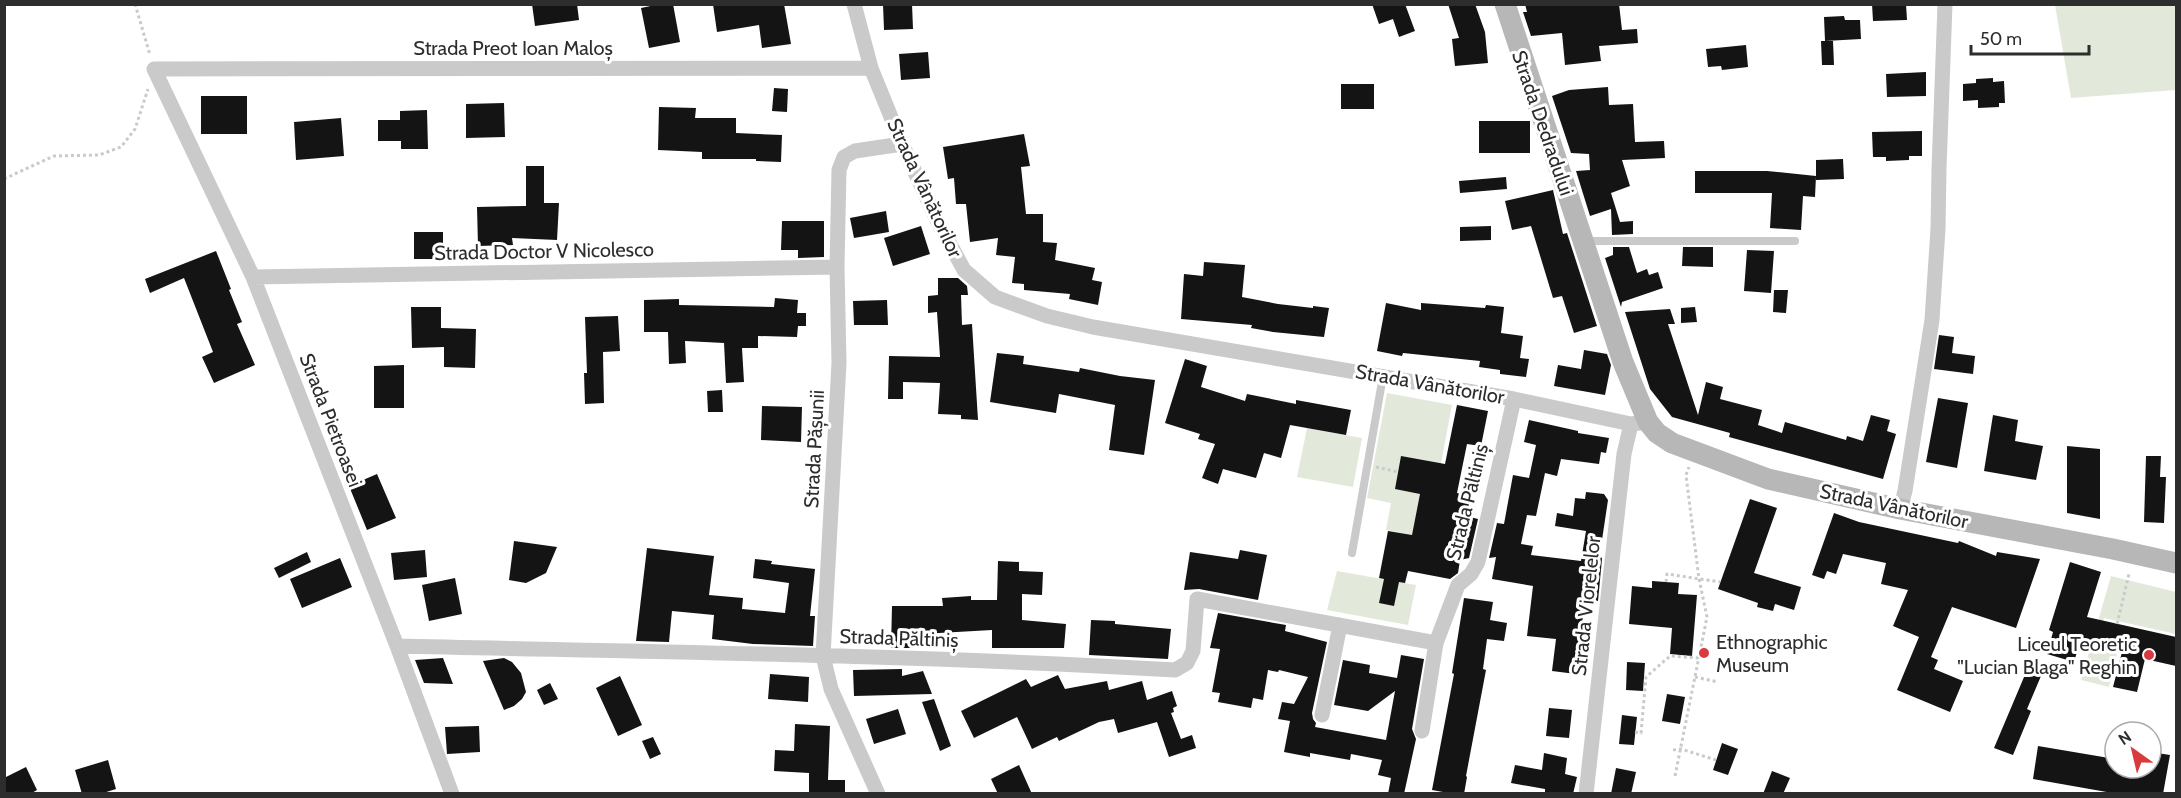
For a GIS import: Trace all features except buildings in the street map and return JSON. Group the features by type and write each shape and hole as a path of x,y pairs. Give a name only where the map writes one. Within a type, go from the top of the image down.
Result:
{"main road":[{"name":"Strada Dedradului","path":"1505,4 1623,362 1640,423"},
{"name":"Strada Vânătorilor","path":"1640,423 1672,442 1768,479 2176,563"}],"street":[{"name":"Strada Vânătorilor","path":"854,4 871,68 902,144 938,222 964,270 995,297 1047,316 1093,327 1383,376 1640,423"},
{"path":"1900,508 1905,492 1932,320 1938,229 1945,4"},
{"name":"Strada Preot Ioan Maloș","path":"154,69 871,68"},
{"name":"Strada Pietroasei","path":"154,69 253,277 397,646 452,794"},
{"name":"Strada Pășunii","path":"878,794 831,689 823,656 839,363 837,267 839,170 844,157 855,151 902,144"},
{"name":"Strada Doctor V Nicolesco","path":"253,277 837,267"},
{"name":"Strada Păltiniș","path":"1422,731 1436,644 1458,585 1471,574 1478,562 1514,399"},
{"name":"Strada Viorelelor","path":"1586,794 1624,454 1640,423"},
{"name":"Strada Păltiniș","path":"397,646 823,656 1175,670 1187,663 1193,651 1197,599 1436,644"},
{"path":"1322,715 1340,625"}],"lane":[{"path":"1583,241 1795,241"},
{"path":"1352,553 1383,376"}],"path":[{"path":"4,179 54,156 99,155 120,147 135,129 154,69 135,4"},
{"path":"1367,465 1398,472"},
{"path":"1675,776 1707,617 1699,579 1686,475 1689,465"},
{"path":"1666,582 1667,574 1720,582"},
{"path":"2117,624 2129,574"},
{"path":"1635,732 1641,733 1646,677 1670,656 1699,658"},
{"path":"1695,677 1718,682"},
{"path":"1673,750 1681,749 1716,760"}],"shaded area":[{"path":"2055,5 2176,5 2176,90 2071,98"},
{"path":"1387,393 1452,405 1427,538 1386,530 1391,503 1367,498"},
{"path":"1307,428 1362,438 1353,487 1297,477"},
{"path":"1337,571 1416,585 1408,625 1327,610"},
{"path":"2111,576 2176,592 2176,634 2104,618 2096,648 2117,654 2109,687 2081,680"}],"place":[{"name":"Ethnographic Museum","path":"1704,653"},
{"name":"Liceul Teoretic \"Lucian Blaga\" Reghin","path":"2149,655"}]}
